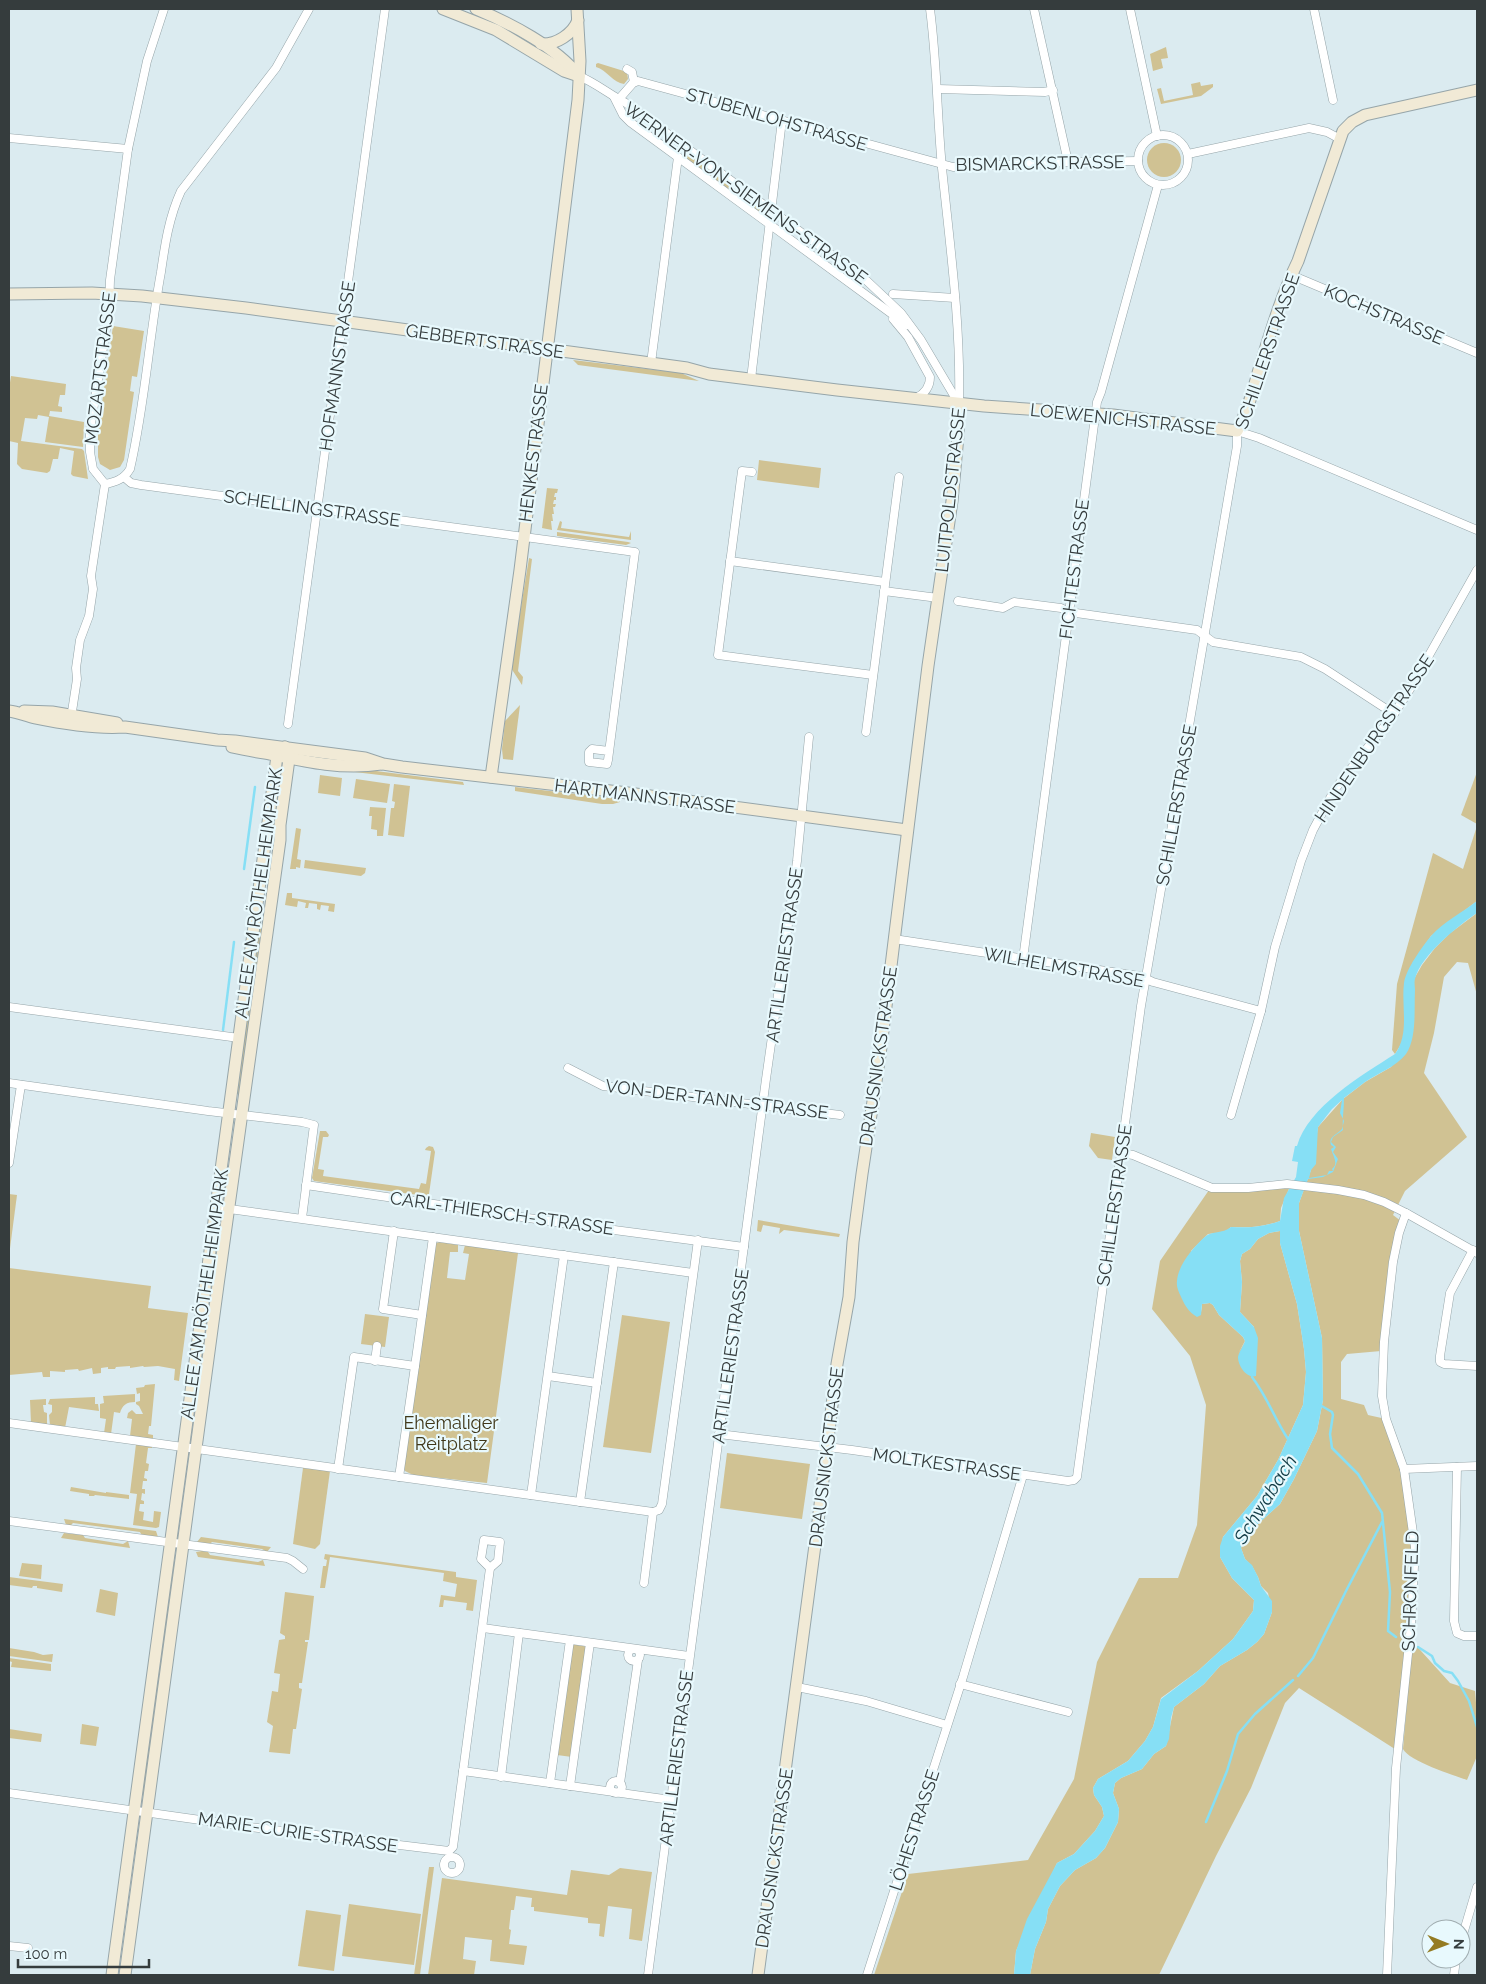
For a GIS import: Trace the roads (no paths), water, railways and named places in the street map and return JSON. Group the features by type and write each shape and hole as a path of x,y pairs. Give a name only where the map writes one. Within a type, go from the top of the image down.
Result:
{"street":[{"name":"MOZARTSTRASSE","path":"105,484 93,469 90,452 90,430 109,310 110,280 128,149 147,61 164,9"},
{"path":"71,719 80,640 89,616 92,589 91,576 105,484 118,481 124,477 130,469 133,458 156,298 173,210 181,191 276,68 309,9"},
{"name":"HOFMANNSTRASSE","path":"288,724 385,9"},
{"name":"WERNER-VON-SIEMENS-STRASSE","path":"443,9 496,30 564,71 579,76 632,106 852,269 901,313 938,367 959,404"},
{"name":"WERNER-VON-SIEMENS-STRASSE","path":"476,9 515,28 541,44 564,60 579,76"},
{"name":"LUITPOLDSTRASSE","path":"894,939 955,471 959,404 960,378 930,9"},
{"path":"1034,9 1068,162"},
{"path":"1130,9 1157,136"},
{"path":"1314,9 1333,100"},
{"path":"541,44 550,44 566,36 576,27 577,14"},
{"name":"HENKESTRASSE","path":"491,777 578,100 577,14"},
{"path":"616,98 634,82 632,72 627,69"},
{"name":"STUBENLOHSTRASSE","path":"634,82 638,81 942,165"},
{"path":"938,89 1045,92 1053,90"},
{"path":"1188,154 1308,128 1327,132 1340,139 1348,125 1365,115 1477,90"},
{"name":"WERNER-VON-SIEMENS-STRASSE","path":"616,98 623,115 630,122 913,330"},
{"path":"752,379 782,120"},
{"path":"1164,135 1175,138 1183,145 1188,154 1188,166 1183,177 1170,185 1151,183 1143,176 1138,161 1143,145 1157,136 1164,135"},
{"path":"9,138 128,149"},
{"name":"SCHILLERSTRASSE","path":"1068,1481 1074,1480 1078,1473 1146,979 1237,446 1237,431 1257,380 1340,139"},
{"path":"651,364 678,158"},
{"name":"BISMARCKSTRASSE","path":"942,165 953,167 1138,161"},
{"name":"FICHTESTRASSE","path":"1023,959 1097,402 1158,185"},
{"name":"KOCHSTRASSE","path":"1292,275 1477,353"},
{"name":"WERNER-VON-SIEMENS-STRASSE","path":"870,297 877,290"},
{"name":"GEBBERTSTRASSE","path":"9,294 110,294 156,298 342,321 687,368 709,374 959,404"},
{"path":"893,294 954,298"},
{"name":"WERNER-VON-SIEMENS-STRASSE","path":"885,310 908,337 930,377 924,393 916,398"},
{"name":"LOEWENICHSTRASSE","path":"959,404 1095,414 1237,431 1259,438 1477,530"},
{"path":"752,472 742,470 718,655 873,675"},
{"name":"SCHELLINGSTRASSE","path":"124,477 131,483 141,486 635,552 609,751"},
{"path":"866,732 899,477"},
{"path":"730,561 885,582"},
{"name":"HINDENBURGSTRASSE","path":"1231,1116 1261,1011 1275,947 1301,861 1313,830 1335,789 1394,714 1410,690 1477,570"},
{"path":"884,591 938,598"},
{"path":"958,601 1003,608 1014,602 1061,608 1069,612 1197,630 1213,642 1301,657 1325,669 1394,714"},
{"name":"HARTMANNSTRASSE","path":"11,711 33,718 71,719 110,728 125,727 285,747 365,758 384,764 907,830"},
{"name":"ARTILLERIESTRASSE","path":"648,1975 797,861 809,737"},
{"name":"HARTMANNSTRASSE","path":"217,740 233,747 333,766 361,767 384,764"},
{"name":"ALLEE AM RÖTHELHEIMPARK","path":"112,1975 277,756 285,747 290,759 125,1975"},
{"path":"256,909 270,911"},
{"name":"WILHELMSTRASSE","path":"894,939 1138,976 1261,1011"},
{"name":"DRAUSNICKSTRASSE","path":"758,1975 837,1364 850,1297 853,1242 894,939"},
{"path":"9,1007 239,1038"},
{"name":"VON-DER-TANN-STRASSE","path":"568,1068 603,1086 840,1115"},
{"path":"9,1083 302,1122 314,1126 302,1218"},
{"path":"9,1163 21,1085"},
{"path":"1122,1153 1138,1157 1212,1188 1248,1188 1287,1184 1364,1195 1406,1213 1475,1252 1450,1293 1440,1362 1444,1364 1477,1366"},
{"name":"CARL-THIERSCH-STRASSE","path":"306,1185 744,1246"},
{"path":"215,1207 693,1273"},
{"name":"SCHRONFELD","path":"1387,1975 1396,1768 1414,1580 1415,1547 1404,1469 1386,1419 1382,1396 1384,1342 1393,1262 1399,1233 1406,1213"},
{"path":"394,1231 382,1313 422,1315"},
{"path":"399,1477 433,1237"},
{"path":"9,1423 653,1512 659,1510 662,1504 698,1240"},
{"path":"531,1495 564,1255"},
{"path":"580,1502 614,1262"},
{"path":"375,1360 377,1346"},
{"path":"338,1469 354,1357 415,1366"},
{"path":"548,1376 597,1383"},
{"name":"MOLTKESTRASSE","path":"719,1434 1068,1481"},
{"path":"1404,1469 1477,1466"},
{"path":"1457,1467 1454,1621 1457,1633 1464,1636 1477,1636"},
{"name":"LÖHESTRASSE","path":"867,1975 960,1684 1022,1475"},
{"path":"644,1583 653,1512"},
{"path":"9,1521 287,1558 303,1569"},
{"name":"MARIE-CURIE-STRASSE","path":"148,1812 449,1854 452,1847 463,1771 490,1568"},
{"path":"482,1628 690,1656"},
{"path":"501,1777 519,1633"},
{"path":"550,1783 570,1640"},
{"path":"570,1786 590,1643"},
{"path":"615,1792 620,1790 640,1654 635,1649"},
{"path":"960,1684 1068,1712"},
{"path":"796,1687 866,1701 947,1725"},
{"path":"463,1771 671,1800"},
{"path":"9,1793 148,1812"},
{"path":"1468,1919 1477,1887"},
{"path":"9,1946 28,1948"}],"water":[{"name":"Schwabach","path":"1477,901 1477,913 1441,942 1432,951 1419,970 1415,979 1415,1014 1412,1040 1406,1054 1397,1063 1365,1082 1344,1098 1343,1119 1340,1113 1342,1100 1318,1127 1316,1164 1311,1170 1309,1178 1327,1175 1308,1179 1299,1203 1299,1231 1322,1338 1323,1400 1317,1431 1294,1479 1280,1504 1247,1534 1241,1548 1245,1559 1252,1565 1261,1586 1272,1601 1272,1612 1264,1634 1247,1650 1220,1666 1204,1684 1174,1707 1169,1739 1166,1746 1154,1754 1142,1769 1121,1778 1115,1783 1113,1793 1119,1809 1118,1822 1105,1848 1096,1858 1075,1870 1060,1886 1048,1909 1046,1922 1035,1949 1030,1975 1014,1975 1016,1951 1027,1919 1057,1863 1074,1854 1095,1831 1104,1816 1102,1807 1094,1795 1093,1788 1098,1779 1128,1761 1145,1741 1153,1727 1161,1699 1198,1671 1233,1639 1253,1611 1254,1600 1232,1578 1220,1557 1220,1546 1223,1537 1257,1496 1278,1460 1303,1405 1306,1372 1304,1349 1297,1304 1280,1243 1280,1231 1269,1233 1258,1239 1250,1249 1242,1254 1240,1261 1242,1282 1240,1312 1254,1327 1258,1338 1256,1376 1246,1374 1240,1364 1238,1357 1245,1341 1243,1337 1219,1315 1213,1305 1210,1303 1202,1304 1201,1315 1197,1317 1186,1307 1177,1286 1180,1269 1192,1250 1208,1234 1224,1231 1231,1227 1256,1227 1280,1221 1284,1198 1296,1177 1298,1162 1292,1161 1295,1146 1297,1146 1312,1118 1324,1105 1352,1082 1395,1054 1400,1046 1404,1029 1403,992 1405,977 1431,936"},
{"path":"1333,1138 1331,1142 1336,1147 1333,1152 1338,1159 1333,1172 1327,1175 1329,1171 1333,1171 1332,1169 1335,1165 1331,1149 1334,1147 1330,1142"}],"waterway":[{"path":"244,869 255,787"},
{"path":"223,1030 234,942"},
{"path":"1252,1377 1288,1439"},
{"path":"1320,1405 1332,1412 1333,1415 1330,1434 1332,1448 1358,1474 1382,1513 1390,1592 1388,1631 1396,1637"},
{"path":"1298,1676 1313,1658 1382,1522"},
{"path":"1418,1647 1432,1656 1435,1663 1444,1671 1452,1673 1458,1681 1469,1701 1477,1727"},
{"path":"1206,1822 1227,1771 1238,1734 1255,1714 1293,1680"}],"park label":[{"name":"Ehemaliger Reitplatz","path":"451,1432"}]}
